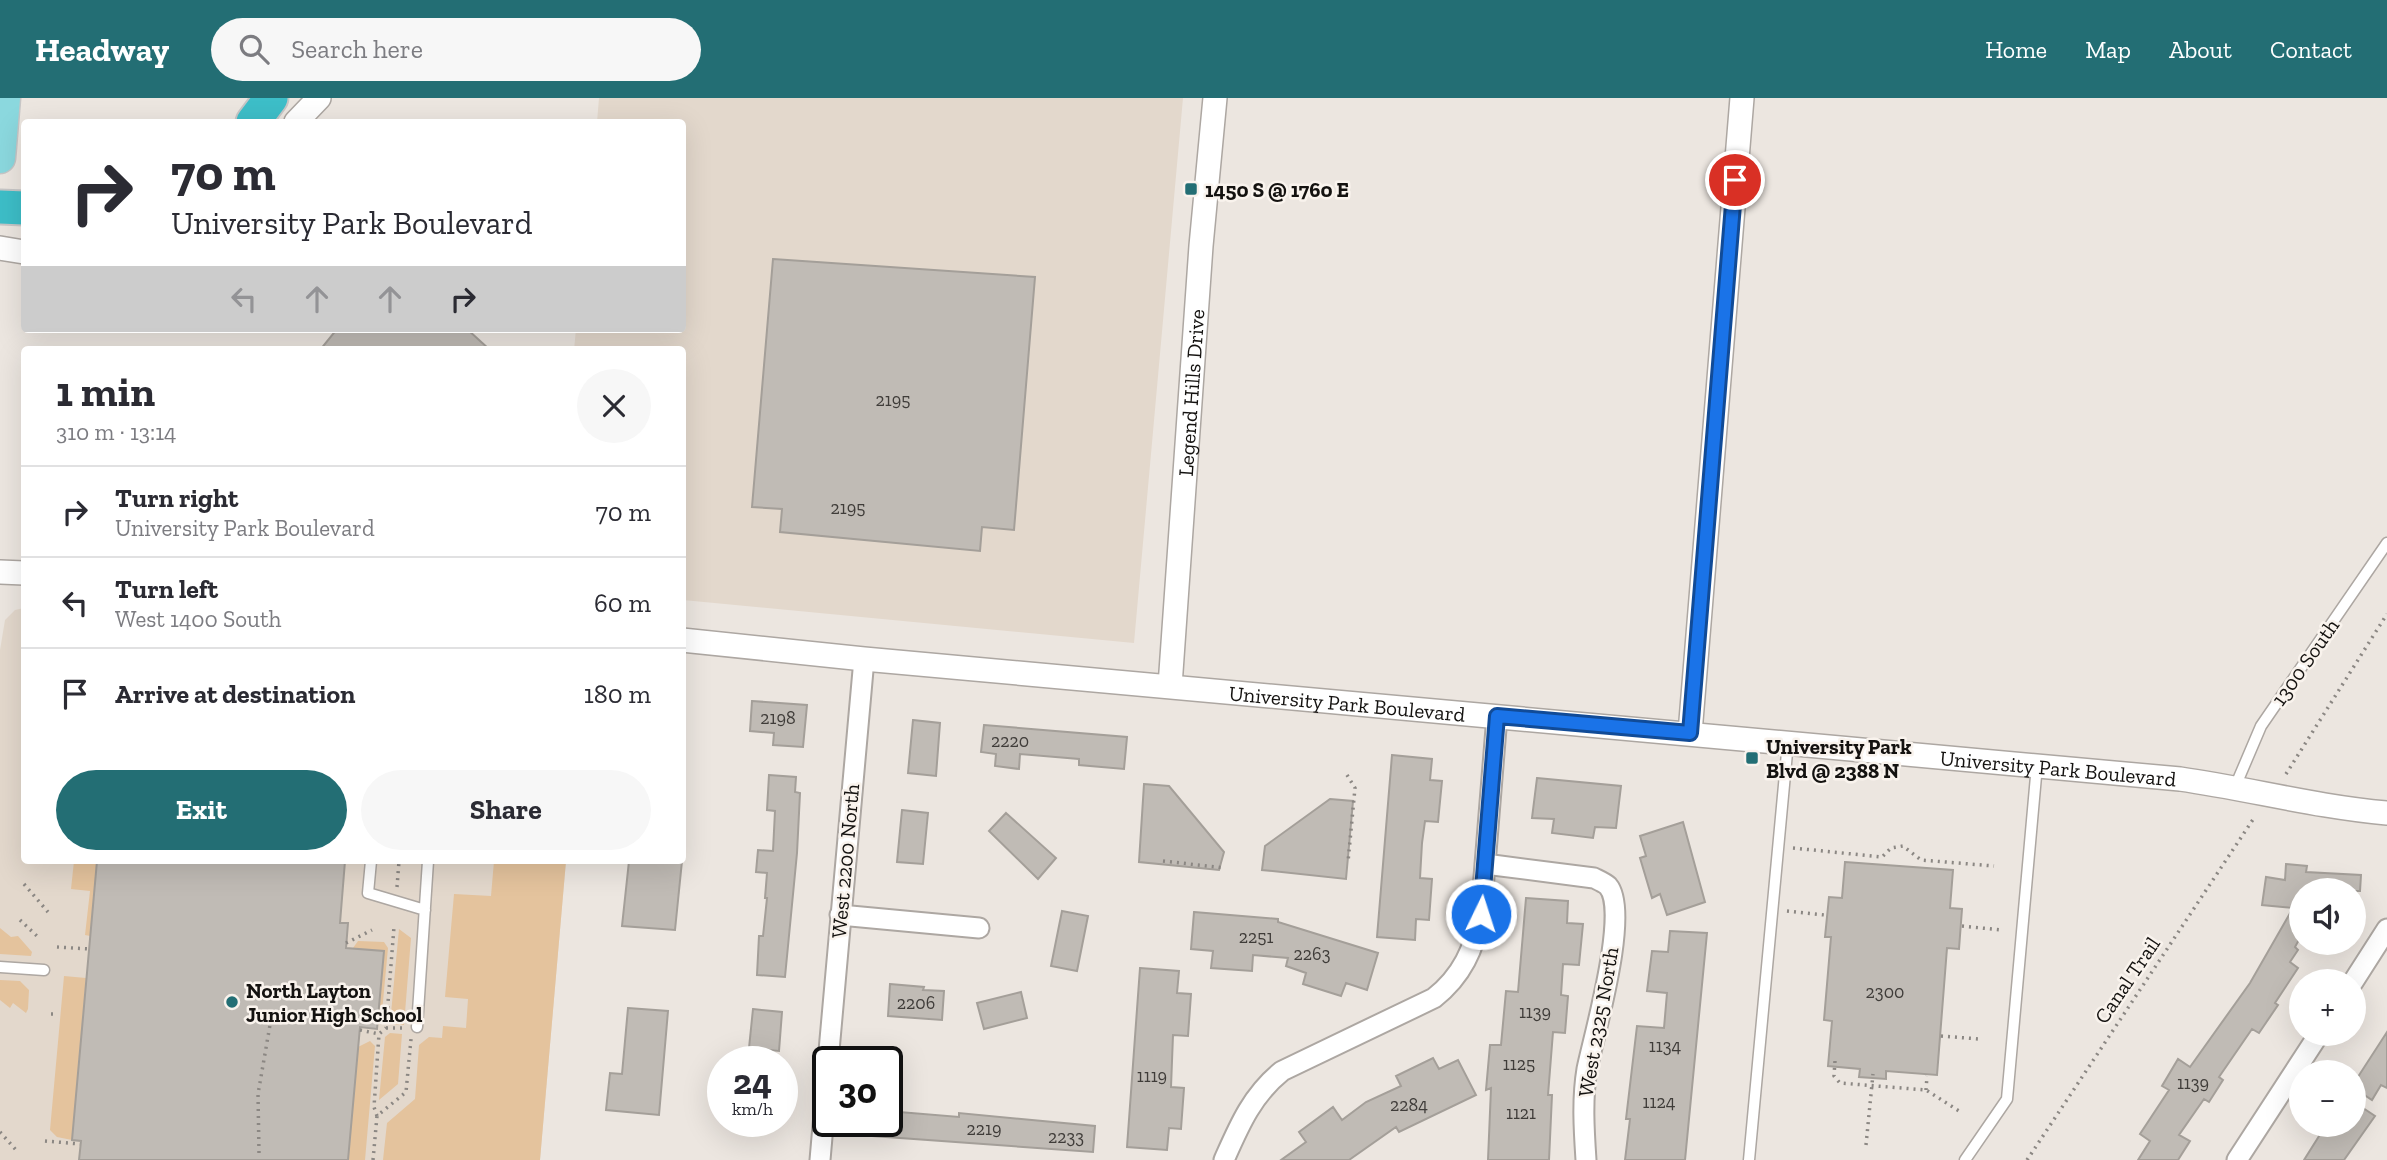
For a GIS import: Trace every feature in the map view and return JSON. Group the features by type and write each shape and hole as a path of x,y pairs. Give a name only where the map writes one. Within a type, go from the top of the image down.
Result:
{"highway":[{"path":"255,119 271,98"},
{"path":"0,206 21,208"}],"main road":[{"path":"0,158 5,98"}],"street":[{"path":"299,119 319,98"},
{"name":"Legend Hills Drive","path":"1170,686 1200,260 1215,98"},
{"path":"1690,733 1742,98"},
{"path":"0,248 21,252"},
{"path":"0,572 21,573"},
{"name":"University Park Boulevard","path":"686,640 2180,779 2235,787 2294,801 2387,813"},
{"name":"West 2200 North","path":"829,1046 864,659"},
{"path":"1224,1160 1241,1120 1254,1098 1268,1082 1282,1071 1434,998 1450,985 1462,968 1475,942 1481,914 1497,716"},
{"name":"West 2325 North","path":"1485,864 1580,874 1594,878 1608,886 1615,902 1607,985 1587,1071 1584,1113 1586,1160"},
{"path":"840,915 979,928"},
{"path":"2361,969 2387,929"},
{"path":"2237,1160 2311,1046"},
{"path":"820,1160 822,1137"}],"lane":[{"name":"1300 South","path":"2235,787 2261,726 2387,543"},
{"path":"1749,1160 1788,742"},
{"path":"1965,1160 2007,1099 2037,765"},
{"path":"371,864 368,893 425,910"},
{"path":"417,1027 428,864"},
{"path":"0,967 44,970"}],"path":[{"path":"2286,774 2387,614"},
{"path":"1347,775 1355,788 1349,862"},
{"name":"Canal Trail","path":"2027,1160 2254,818"},
{"path":"1793,848 1882,857 1891,848 1903,846 1921,860 1994,866"},
{"path":"1163,861 1225,868"},
{"path":"396,902 399,864"},
{"path":"24,884 48,912"},
{"path":"1787,911 1825,915"},
{"path":"20,920 38,937"},
{"path":"386,1028 394,926"},
{"path":"1962,926 2001,930"},
{"path":"346,943 372,930"},
{"path":"57,947 89,949"},
{"path":"260,1153 257,1128 258,1094 270,1025"},
{"path":"373,1160 379,1034 386,1028 403,1028"},
{"path":"360,1030 379,1034"},
{"path":"1941,1036 1979,1039"},
{"path":"377,1116 406,1092 411,1037"},
{"path":"1835,1061 1836,1081 1926,1090 1959,1111"},
{"path":"1866,1145 1873,1074"},
{"path":"1926,1090 1927,1076"},
{"path":"0,1132 16,1150"},
{"path":"45,1141 80,1144"}],"shaded area":[{"path":"599,98 1183,98 1134,643 686,600 686,346 574,346 576,333 686,333 686,119 597,119"},
{"path":"21,609 21,864 566,864 540,1160 0,1160 0,650 5,620 15,610"},
{"path":"74,864 97,864 90,936 85,935 90,891 71,889"},
{"path":"494,864 566,864 540,1160 383,1160 387,1123 415,1099 419,1045 429,1037 442,1038 443,1026 466,1028 468,999 445,997 454,894 491,896"},
{"path":"0,928 11,937 18,936 32,952 31,956 0,954"},
{"path":"399,929 411,938 404,1025 390,1024"},
{"path":"358,941 384,942 388,948 381,1023 378,1025 384,951 353,948"},
{"path":"64,976 86,978 72,1140 57,1137 50,1130"},
{"path":"0,980 20,981 29,990 26,1013 13,1003 10,1008 0,1000"},
{"path":"390,1033 402,1034 398,1084 379,1100 385,1037"},
{"path":"370,1041 375,1046 365,1160 348,1160 358,1047"}],"building":[{"path":"773,259 1035,277 1014,530 982,527 980,551 780,532 782,509 752,507"},
{"path":"334,333 471,333 486,346 323,346"},
{"path":"752,701 807,705 803,747 773,745 774,733 750,731"},
{"path":"913,720 940,723 936,776 908,773"},
{"path":"984,725 1127,737 1124,769 1079,765 1079,759 1020,754 1019,769 995,766 996,754 981,752"},
{"path":"1392,755 1432,759 1430,780 1442,781 1438,822 1425,821 1422,843 1420,878 1432,879 1429,920 1416,919 1415,940 1377,937"},
{"path":"769,775 796,777 795,792 800,793 785,977 757,975 759,936 763,936 767,898 767,873 756,872 758,850 773,851 775,811 767,810"},
{"path":"1537,778 1621,786 1616,828 1595,827 1593,838 1552,833 1554,819 1532,818"},
{"path":"1144,784 1169,786 1224,852 1219,870 1139,862"},
{"path":"1330,799 1353,801 1346,879 1262,870 1265,846"},
{"path":"902,810 928,813 923,864 897,862"},
{"path":"1006,813 1056,858 1038,879 989,831"},
{"path":"1683,822 1705,902 1667,915 1660,894 1652,898 1640,858 1646,856 1640,836"},
{"path":"1845,862 1953,870 1950,908 1962,909 1959,949 1947,948 1937,1075 1886,1071 1886,1079 1859,1077 1860,1069 1828,1066 1832,1021 1824,1020 1831,937 1825,937 1829,897 1842,898"},
{"name":"North Layton Junior High School","path":"97,864 345,864 340,923 348,923 346,948 384,951 377,1029 360,1027 348,1160 79,1160 81,1141 72,1140"},
{"path":"629,864 682,864 675,930 622,926"},
{"path":"2286,864 2307,866 2306,872 2361,875 2361,878 2289,878 2289,908 2262,905 2266,877 2285,880"},
{"path":"1526,898 1568,901 1567,923 1583,924 1579,965 1563,964 1561,995 1568,996 1565,1033 1553,1032 1548,1095 1552,1095 1549,1160 1488,1160 1491,1088 1486,1090 1490,1045 1501,1045 1506,991 1518,992"},
{"path":"1062,911 1088,916 1077,971 1051,966"},
{"path":"1194,912 1278,919 1278,922 1378,953 1367,990 1346,983 1341,996 1303,984 1306,973 1286,966 1288,958 1253,955 1252,971 1211,968 1213,951 1191,949"},
{"path":"2289,915 2289,955 2295,955 2290,962 2298,968 2289,969 2289,982 2275,1003 2278,1005 2259,1033 2252,1029 2219,1077 2223,1080 2209,1102 2204,1099 2179,1135 2190,1141 2178,1160 2138,1160 2150,1141 2140,1134 2169,1090 2162,1086 2178,1059 2190,1067 2250,983"},
{"path":"1670,931 1707,933 1685,1160 1625,1160 1630,1119 1626,1119 1637,1026 1664,1028 1667,993 1647,991 1652,951 1668,952"},
{"path":"1140,968 1179,971 1177,993 1191,994 1188,1036 1173,1035 1171,1087 1184,1088 1181,1129 1169,1128 1167,1150 1127,1147"},
{"path":"890,984 944,991 942,1020 888,1016"},
{"path":"1021,992 1027,1018 984,1029 977,1003"},
{"path":"628,1008 668,1011 659,1115 606,1110 610,1073 622,1074"},
{"path":"753,1009 782,1012 779,1046 749,1046"},
{"path":"2387,1032 2387,1088 2381,1085 2372,1100 2366,1096 2366,1064"},
{"path":"1433,1058 1439,1069 1458,1060 1476,1095 1399,1132 1396,1127 1349,1160 1281,1160 1306,1142 1299,1132 1333,1107 1342,1120 1366,1102 1401,1086 1396,1076"},
{"path":"2366,1110 2375,1116 2366,1129"},
{"path":"903,1112 959,1117 959,1113 1095,1126 1093,1152 886,1137 903,1137"},
{"path":"2318,1137 2360,1137 2344,1160 2304,1160"}],"place":[{"name":"1450 S @ 1760 E","path":"1191,189"},
{"name":"University Park Blvd @ 2388 N","path":"1752,758"},
{"name":"North Layton Junior High School","path":"232,1002"}],"route":[{"path":"1481,914 1497,716 1690,733 1735,180"}]}
